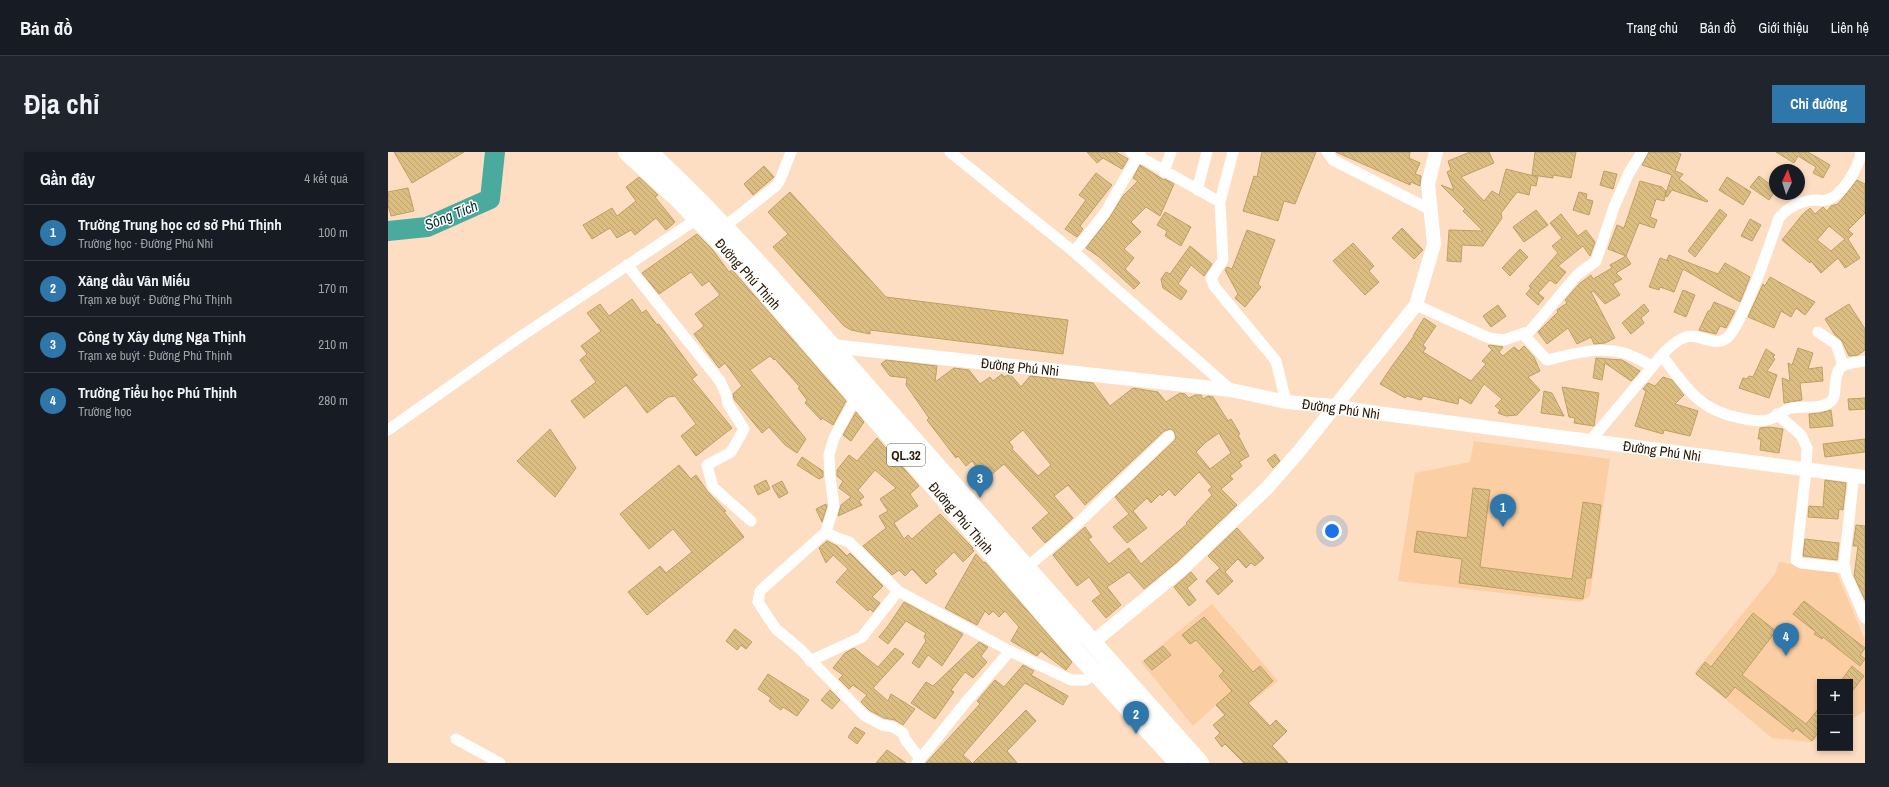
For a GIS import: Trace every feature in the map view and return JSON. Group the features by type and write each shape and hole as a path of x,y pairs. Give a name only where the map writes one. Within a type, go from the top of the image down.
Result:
{"highway":[{"name":"Đường Phú Thịnh","path":"627,152 697,219 826,351 1026,568 1200,763"},
{"name":"Đường Phú Thịnh","path":"650,152 686,186 724,227 826,351 856,397 1095,672 1178,763"}],"street":[{"path":"724,227 776,186 780,180 791,152"},
{"path":"950,152 1074,252 1231,390"},
{"path":"1164,172 1171,152"},
{"path":"1197,190 1207,152"},
{"path":"1233,152 1220,202 1223,260 1211,278 1214,286 1276,361 1286,402"},
{"path":"1327,152 1333,160 1431,210"},
{"path":"1092,643 1183,568 1266,488 1301,449 1416,305 1434,244 1428,184 1436,152"},
{"path":"1416,305 1489,338 1504,340 1530,331 1576,275 1596,261 1614,207 1629,174 1642,152"},
{"path":"1590,441 1675,342 1688,335 1694,335 1715,342 1722,341 1729,336 1758,280 1779,218 1785,210 1804,202 1833,198 1850,179 1857,167 1861,152"},
{"path":"1074,252 1105,213 1136,154 1164,172 1220,202"},
{"path":"388,430 518,339 697,219"},
{"path":"628,265 720,381 726,394 728,404 744,429 731,452 707,465 713,487 751,521"},
{"path":"1818,332 1836,344 1843,365"},
{"path":"1523,334 1547,360 1584,351 1602,350 1624,353 1653,366"},
{"name":"Đường Phú Nhi","path":"826,351 1231,390 1286,402 1334,406 1859,476"},
{"path":"1662,356 1703,404 1724,415 1757,421 1769,420 1784,410 1829,403 1833,400 1835,393 1837,372 1843,365 1865,361"},
{"path":"856,397 834,438 829,455 834,506 826,532 760,591 757,600 776,629 800,649 865,716 882,725 893,727 903,733 905,739 919,761 965,703 1010,652"},
{"path":"1777,414 1801,436 1807,448 1796,558 1799,563 1845,568"},
{"path":"1026,568 1072,530 1168,436"},
{"path":"1859,476 1846,541 1845,568 1865,618"},
{"path":"826,532 849,542 898,591 1010,652 1071,680 1086,680 1095,672"},
{"path":"810,661 862,637 898,591"},
{"path":"456,739 500,763"}],"shaded area":[{"path":"1474,441 1610,459 1590,596 1580,602 1398,581 1415,473 1470,462"},
{"path":"1779,562 1836,571 1865,640 1865,711 1853,718 1853,679 1817,679 1817,739 1811,742 1772,738 1694,673 1775,574"},
{"path":"1212,604 1278,681 1229,720 1216,705 1193,726 1141,662"}],"building":[{"path":"394,152 464,152 412,183"},
{"path":"1087,152 1116,152 1128,159 1122,169 1103,158 1097,163"},
{"path":"1262,152 1316,152 1295,204 1284,201 1278,221 1243,211 1254,176 1257,177"},
{"path":"1336,152 1410,152 1409,158 1420,163 1415,174 1421,176 1420,186 1411,182 1410,185"},
{"path":"1470,152 1489,152 1494,163 1461,177 1484,201 1492,191 1499,195 1506,169 1538,177 1536,186 1531,185 1529,195 1517,192 1501,213 1502,218 1483,246 1462,245 1461,262 1447,261 1449,230 1483,231 1463,211 1465,209 1441,185 1454,190 1447,172 1451,170 1448,161"},
{"path":"1535,152 1576,152 1571,178 1553,175 1553,178 1532,175"},
{"path":"1649,152 1676,152 1681,154 1675,171 1683,174 1679,179 1708,201 1707,202 1672,190 1667,197 1665,196 1672,175 1642,165"},
{"path":"1776,152 1808,152 1830,165 1823,178 1813,173 1816,167 1798,156 1794,163"},
{"path":"1140,165 1164,180 1165,179 1174,184 1160,216 1146,207 1131,222 1141,232 1124,249 1134,258 1125,269 1140,283 1134,289 1098,256 1086,248 1110,217 1123,196 1138,181 1133,178"},
{"path":"764,166 774,177 753,195 744,184"},
{"path":"1604,171 1617,174 1613,189 1600,185"},
{"path":"1096,173 1112,185 1080,226 1083,229 1077,237 1065,229 1086,200 1079,195"},
{"path":"1759,176 1769,184 1769,200 1750,187"},
{"path":"639,177 658,195 655,197 675,222 666,230 656,218 635,235 631,230 617,238 610,228 592,239 583,225 612,208 617,216 636,201 626,187"},
{"path":"1727,177 1751,192 1743,205 1719,190"},
{"path":"1857,180 1865,184 1865,213 1848,230 1853,234 1848,239 1860,258 1845,268 1838,258 1821,273 1811,261 1810,263 1782,240 1802,215 1810,208 1815,214 1823,207 1827,211 1831,206 1838,204","holes":["1829,226 1845,239 1831,251 1817,240"]},
{"path":"1640,181 1662,187 1666,191 1664,201 1656,199 1650,217 1657,220 1654,228 1639,223 1626,256 1608,249 1617,225 1624,228"},
{"path":"408,188 414,211 391,216 388,205 388,192"},
{"path":"790,192 886,297 1068,320 1063,354 870,330 870,334 851,330 844,326 773,247 788,234 768,212"},
{"path":"1579,192 1587,194 1586,199 1593,201 1589,215 1573,210"},
{"path":"1720,209 1727,215 1695,257 1688,251"},
{"path":"1536,210 1548,225 1524,242 1513,227"},
{"path":"1165,212 1191,227 1181,246 1165,236 1167,231 1157,225"},
{"path":"1561,214 1578,236 1586,230 1595,242 1590,256 1583,246 1558,266 1566,272 1556,284 1550,280 1538,293 1544,298 1538,305 1526,294 1531,288 1529,286 1558,253 1552,246 1562,238 1550,223"},
{"path":"1750,219 1761,225 1752,241 1741,236"},
{"path":"1402,228 1423,250 1414,259 1392,238"},
{"path":"1247,230 1275,240 1258,284 1261,287 1245,307 1235,298 1238,294 1225,270 1227,267 1232,269"},
{"path":"697,234 712,249 729,272 732,270 734,272 846,401 833,425 822,418 821,420 805,403 807,400 798,388 800,387 775,359 774,360 770,356 750,370 806,439 797,453 785,445 769,427 762,433 734,399 733,394 742,386 725,363 719,368 694,334 704,326 695,314 720,295 709,281 702,286 691,272 659,294 642,273"},
{"path":"1353,243 1374,266 1369,271 1379,282 1365,295 1333,261"},
{"path":"1190,246 1212,264 1204,276 1191,265 1178,284 1187,291 1181,300 1163,288 1161,279 1166,272 1170,274"},
{"path":"1520,249 1528,257 1510,276 1502,268"},
{"path":"1669,255 1718,274 1725,263 1750,277 1740,302 1683,269 1674,292 1660,287 1659,290 1649,287 1660,258 1669,261 1667,260"},
{"path":"1626,256 1631,264 1616,273 1622,279 1613,284 1620,295 1605,304 1593,291 1591,292 1615,338 1605,343 1594,344 1591,337 1577,344 1568,328 1547,344 1538,332 1558,312 1557,310 1567,303 1565,300 1579,284 1591,275 1593,279 1612,268 1610,265"},
{"path":"1770,277 1815,302 1805,315 1796,308 1791,317 1781,311 1774,328 1748,317 1763,284 1765,286"},
{"path":"1683,290 1695,295 1686,317 1674,312"},
{"path":"632,299 642,313 646,310 657,325 659,324 697,375 692,379 732,428 696,456 681,436 696,424 675,396 668,397 647,413 626,385 584,418 571,401 596,382 580,360 587,354 581,346 601,331 587,313 600,304 609,316"},
{"path":"1714,302 1735,311 1726,328 1720,326 1716,334 1699,330"},
{"path":"1644,304 1649,311 1641,318 1644,323 1631,334 1622,323"},
{"path":"1849,304 1865,329 1865,350 1858,355 1849,356 1842,341 1835,335 1825,319"},
{"path":"1498,305 1506,316 1491,327 1483,316"},
{"path":"1424,318 1436,326 1423,345 1426,348 1423,352 1471,381 1486,364 1482,361 1492,350 1488,346 1489,345 1503,347 1499,352 1503,356 1514,347 1519,351 1524,346 1534,357 1540,371 1528,377 1540,390 1517,415 1506,416 1498,413 1500,410 1495,406 1502,399 1484,384 1471,404 1459,397 1458,404 1423,396 1421,400 1407,396 1405,398 1380,384 1414,336"},
{"path":"1798,348 1813,353 1808,369 1822,367 1823,381 1800,383 1802,400 1784,403 1782,378 1790,381 1788,363 1792,365"},
{"path":"1766,349 1775,355 1773,357 1775,359 1767,371 1777,375 1769,398 1739,388 1743,378 1747,379 1749,376 1753,377"},
{"path":"1596,358 1622,360 1640,371 1631,381 1605,363 1602,380 1593,378"},
{"path":"886,360 937,366 935,382 954,368 969,370 980,384 990,377 993,381 1002,374 1004,377 1010,374 1021,387 1030,376 1093,383 1110,406 1133,388 1158,392 1166,402 1180,393 1185,394 1189,398 1195,395 1201,395 1203,399 1208,396 1213,397 1228,421 1231,419 1240,434 1238,435 1249,456 1239,462 1242,466 1230,476 1233,479 1221,489 1237,505 1177,562 1144,589 1129,572 1107,587 1121,605 1106,618 1092,601 1101,594 1089,577 1077,586 1053,555 1085,527 1092,537 1088,539 1109,564 1129,548 1141,564 1187,524 1186,523 1212,495 1208,490 1212,487 1199,472 1175,496 1169,489 1162,496 1160,494 1151,503 1147,498 1133,511 1147,528 1127,543 1113,527 1129,514 1115,497 1174,441 1176,438 1174,431 1171,429 1164,431 1085,505 1068,485 1054,496 1073,518 1045,543 1032,528 1049,513 1004,464 986,479 972,461 966,466 958,456 956,458 927,420 929,418 906,385 907,378 890,376 881,364","holes":["1023,430 1051,465 1038,476 1012,449 1013,447 1009,442","1219,433 1231,453 1210,469 1196,452 1206,442"]},
{"path":"1663,377 1672,380 1684,395 1675,404 1698,411 1690,436 1664,430 1663,434 1635,426 1646,391 1643,389 1648,383 1655,386"},
{"path":"1562,387 1599,393 1594,426 1574,423 1575,418 1569,417"},
{"path":"1544,391 1552,393 1564,416 1541,413"},
{"path":"1865,398 1865,409 1849,410 1848,399"},
{"path":"1831,410 1833,426 1810,428 1809,414"},
{"path":"856,412 864,422 851,441 843,435"},
{"path":"1769,427 1783,429 1779,453 1760,450 1761,439 1758,439 1760,428"},
{"path":"550,429 576,468 555,497 517,461"},
{"path":"877,438 919,486 910,494 918,506 894,523 904,539 908,535 912,539 940,514 973,548 972,549 974,551 963,562 954,552 934,571 937,574 926,584 912,569 905,576 899,570 892,575 863,546 886,528 879,516 888,511 880,499 896,488 875,470 858,490 864,497 859,501 862,505 838,516 841,505 851,497 839,488 843,481 837,476 837,470 849,455 857,461"},
{"path":"1865,439 1865,452 1825,457 1823,444"},
{"path":"1275,454 1280,461 1273,468 1267,460"},
{"path":"802,457 823,471 823,477 819,479 797,465"},
{"path":"679,465 691,479 696,475 708,492 726,511 724,512 744,537 647,615 628,592 660,566 666,573 692,552 673,529 649,549 620,514"},
{"path":"766,480 770,489 758,495 754,486"},
{"path":"1825,480 1846,483 1843,510 1839,509 1838,519 1808,517 1809,506 1823,507"},
{"path":"782,481 788,493 779,498 772,486"},
{"path":"1473,488 1490,490 1480,567 1572,579 1583,502 1601,505 1591,578 1586,578 1583,599 1459,583 1462,559 1414,552 1417,531 1467,538"},
{"path":"826,504 827,506 822,522 816,509"},
{"path":"1856,525 1865,526 1865,600 1854,576 1858,546 1853,546"},
{"path":"1237,528 1264,558 1255,566 1251,563 1246,568 1238,559 1225,572 1233,581 1218,595 1206,581 1220,568 1208,556"},
{"path":"1805,539 1839,543 1837,560 1803,556"},
{"path":"827,541 837,546 847,556 850,553 883,586 872,597 880,603 873,612 870,609 868,611 836,582 848,569 833,555 826,563 819,548"},
{"path":"976,554 984,563 985,562 1072,662 1066,670 1041,651 1037,656 1011,641 1019,627 1005,611 999,617 993,611 989,615 985,611 977,625 945,608"},
{"path":"1191,572 1197,579 1187,588 1196,600 1189,606 1174,587"},
{"path":"1804,601 1865,648 1860,655 1865,659 1860,666 1823,637 1822,639 1814,634 1816,632 1793,614"},
{"path":"904,602 963,634 942,666 928,655 919,668 912,663 926,641 924,637 926,633 906,621 888,644 879,637"},
{"path":"1753,613 1776,631 1742,675 1806,724 1817,711 1817,734 1812,741 1796,728 1793,732 1735,687 1726,698 1696,674 1705,662 1711,667"},
{"path":"1204,617 1253,672 1260,666 1273,681 1248,703 1270,726 1276,720 1287,731 1272,746 1288,763 1244,763 1225,744 1222,747 1215,738 1220,733 1213,725 1225,715 1216,705 1232,691 1219,676 1224,671 1196,640 1190,644 1182,635"},
{"path":"735,629 752,642 746,649 741,645 737,650 726,641"},
{"path":"979,642 988,647 981,656 987,662 973,678 965,672 951,690 954,692 935,719 911,703 926,682 933,686"},
{"path":"1163,646 1171,655 1152,670 1144,661"},
{"path":"854,648 878,667 895,648 904,654 873,688 888,701 891,694 915,709 903,725 895,720 884,718 869,710 861,702 867,695 853,685 849,689 839,679 843,675 833,668 845,653"},
{"path":"1023,665 1034,671 1031,675 1068,696 1063,705 1025,683 963,755 972,763 926,763 980,704 977,701 995,680 1004,687"},
{"path":"1852,666 1864,676 1853,690 1853,679 1842,679"},
{"path":"768,674 809,700 797,716 783,707 781,710 775,706 769,701 771,698 758,689"},
{"path":"830,690 840,700 832,709 821,700"},
{"path":"1026,710 1036,721 1007,751 1017,763 973,763"},
{"path":"855,727 865,733 857,744 848,737"},
{"path":"887,750 906,763 876,763"}],"waterway":[{"name":"Sông Tích","path":"388,231 427,227 490,199 495,152"}],"place":[{"name":"Công ty Xây dựng Nga Thịnh","path":"980,498"},
{"name":"Trường Trung học cơ sở Phú Thịnh","path":"1503,527"},
{"name":"Trường Tiểu học Phú Thịnh","path":"1786,656"},
{"name":"Xăng dầu Văn Miếu","path":"1136,734"}]}
